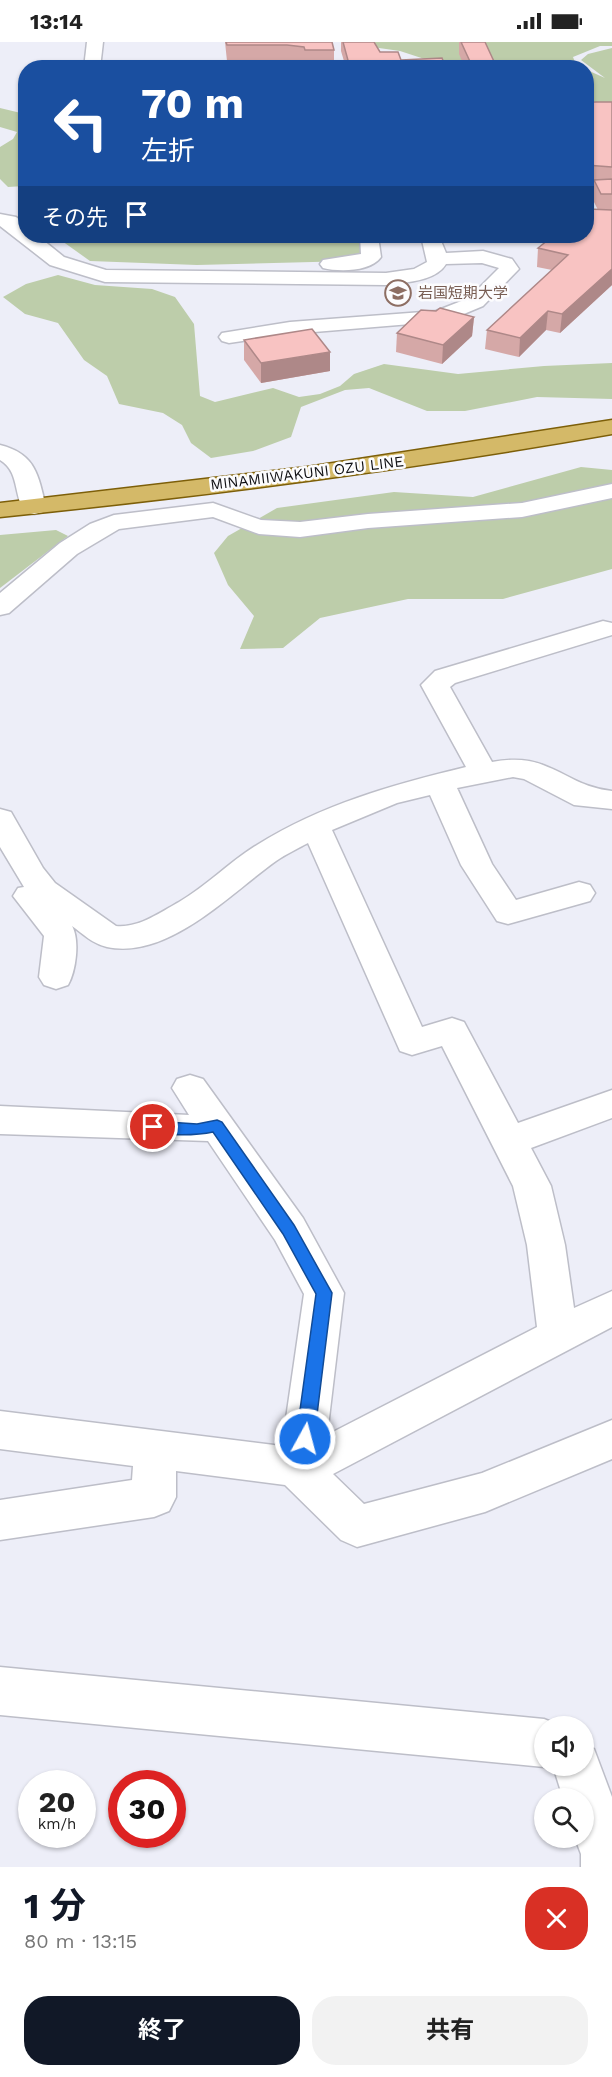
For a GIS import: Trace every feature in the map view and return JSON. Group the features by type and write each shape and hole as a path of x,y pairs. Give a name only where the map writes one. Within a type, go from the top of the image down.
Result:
{"main road":[{"name":"MINAMIIWAKUNI OZU LINE","path":"0,510 340,470 509,446 612,427"}],"street":[{"path":"93,60 96,42"},
{"path":"594,191 612,190"},
{"path":"0,220 9,221 18,228"},
{"path":"36,243 57,261 105,276 207,278 406,277 428,271 436,265 438,259 432,243"},
{"path":"207,278 207,274 214,270 358,263 371,257 370,243"},
{"path":"229,337 290,328 440,317 476,302 509,269 505,263 483,257 438,259"},
{"path":"0,452 8,454 22,465 34,507"},
{"path":"0,607 43,569 101,528 114,522 213,510 225,512 259,527 306,530 367,521 469,516 536,508 612,490"},
{"path":"483,772 435,685 445,677 609,631"},
{"path":"0,819 30,873 44,891 108,936 127,938 156,930 206,901 266,853 313,827 387,796 483,772 513,768 532,771 585,798 612,800"},
{"path":"439,782 477,865 508,913 579,893"},
{"path":"313,827 320,835 412,1042 453,1031 532,1186 546,1245 558,1335"},
{"path":"30,873 23,886 33,903 55,924 60,934 56,977"},
{"path":"190,1088 288,1229 324,1293 305,1439 296,1467"},
{"path":"509,1141 612,1104"},
{"path":"0,1119 197,1129 217,1126"},
{"path":"0,1430 296,1467 326,1458 612,1308"},
{"path":"296,1467 357,1526 485,1492 612,1439"},
{"path":"0,1520 154,1497 154,1448"},
{"path":"0,1691 534,1742"},
{"path":"580,1776 606,1854 606,1867"}],"green space":[{"path":"372,42 612,42 612,46 600,46 573,57 574,60 428,60 400,51 365,46"},
{"path":"612,48 612,107 594,101 594,73 605,78 594,70 594,60 581,60 588,54"},
{"path":"0,108 18,112 18,186 8,187 0,179 0,147 13,139 17,132 0,127"},
{"path":"65,243 361,243 363,254 352,261 197,265 90,261"},
{"path":"58,275 95,285 152,289 175,297 194,324 200,396 215,402 273,388 299,397 320,394 340,386 354,374 384,364 458,374 544,366 612,363 612,399 537,397 465,411 427,411 369,388 345,390 301,407 291,437 253,451 211,458 191,443 182,425 163,413 119,404 107,376 84,360 58,323 25,314 3,297 26,284"},
{"path":"581,467 612,470 612,569 503,599 408,599 320,618 283,648 240,649 254,616 228,585 214,553 228,536 277,508 394,492 473,497"},
{"path":"56,530 68,536 0,588 0,535"}],"building":[{"path":"226,42 332,42 334,50 305,50 304,47 287,45 227,45"},
{"path":"343,42 374,42 380,52 398,52 401,60 348,60"},
{"path":"461,42 485,42 493,60 469,60"},
{"path":"442,58 443,60 401,60"},
{"path":"594,102 612,102 612,167 594,166"},
{"path":"612,179 612,194 601,194 594,180"},
{"path":"594,209 612,210 612,269 562,314 548,311 520,338 487,330 568,255 538,248 544,243 594,243"},
{"path":"440,308 474,317 443,345 397,333 421,310 436,311"},
{"path":"312,329 330,352 261,363 244,340"}],"place":[{"name":"岩国短期大学","path":"398,293"}],"route":[{"path":"153,1127 197,1129 217,1126 288,1229 324,1293 305,1439"}]}
